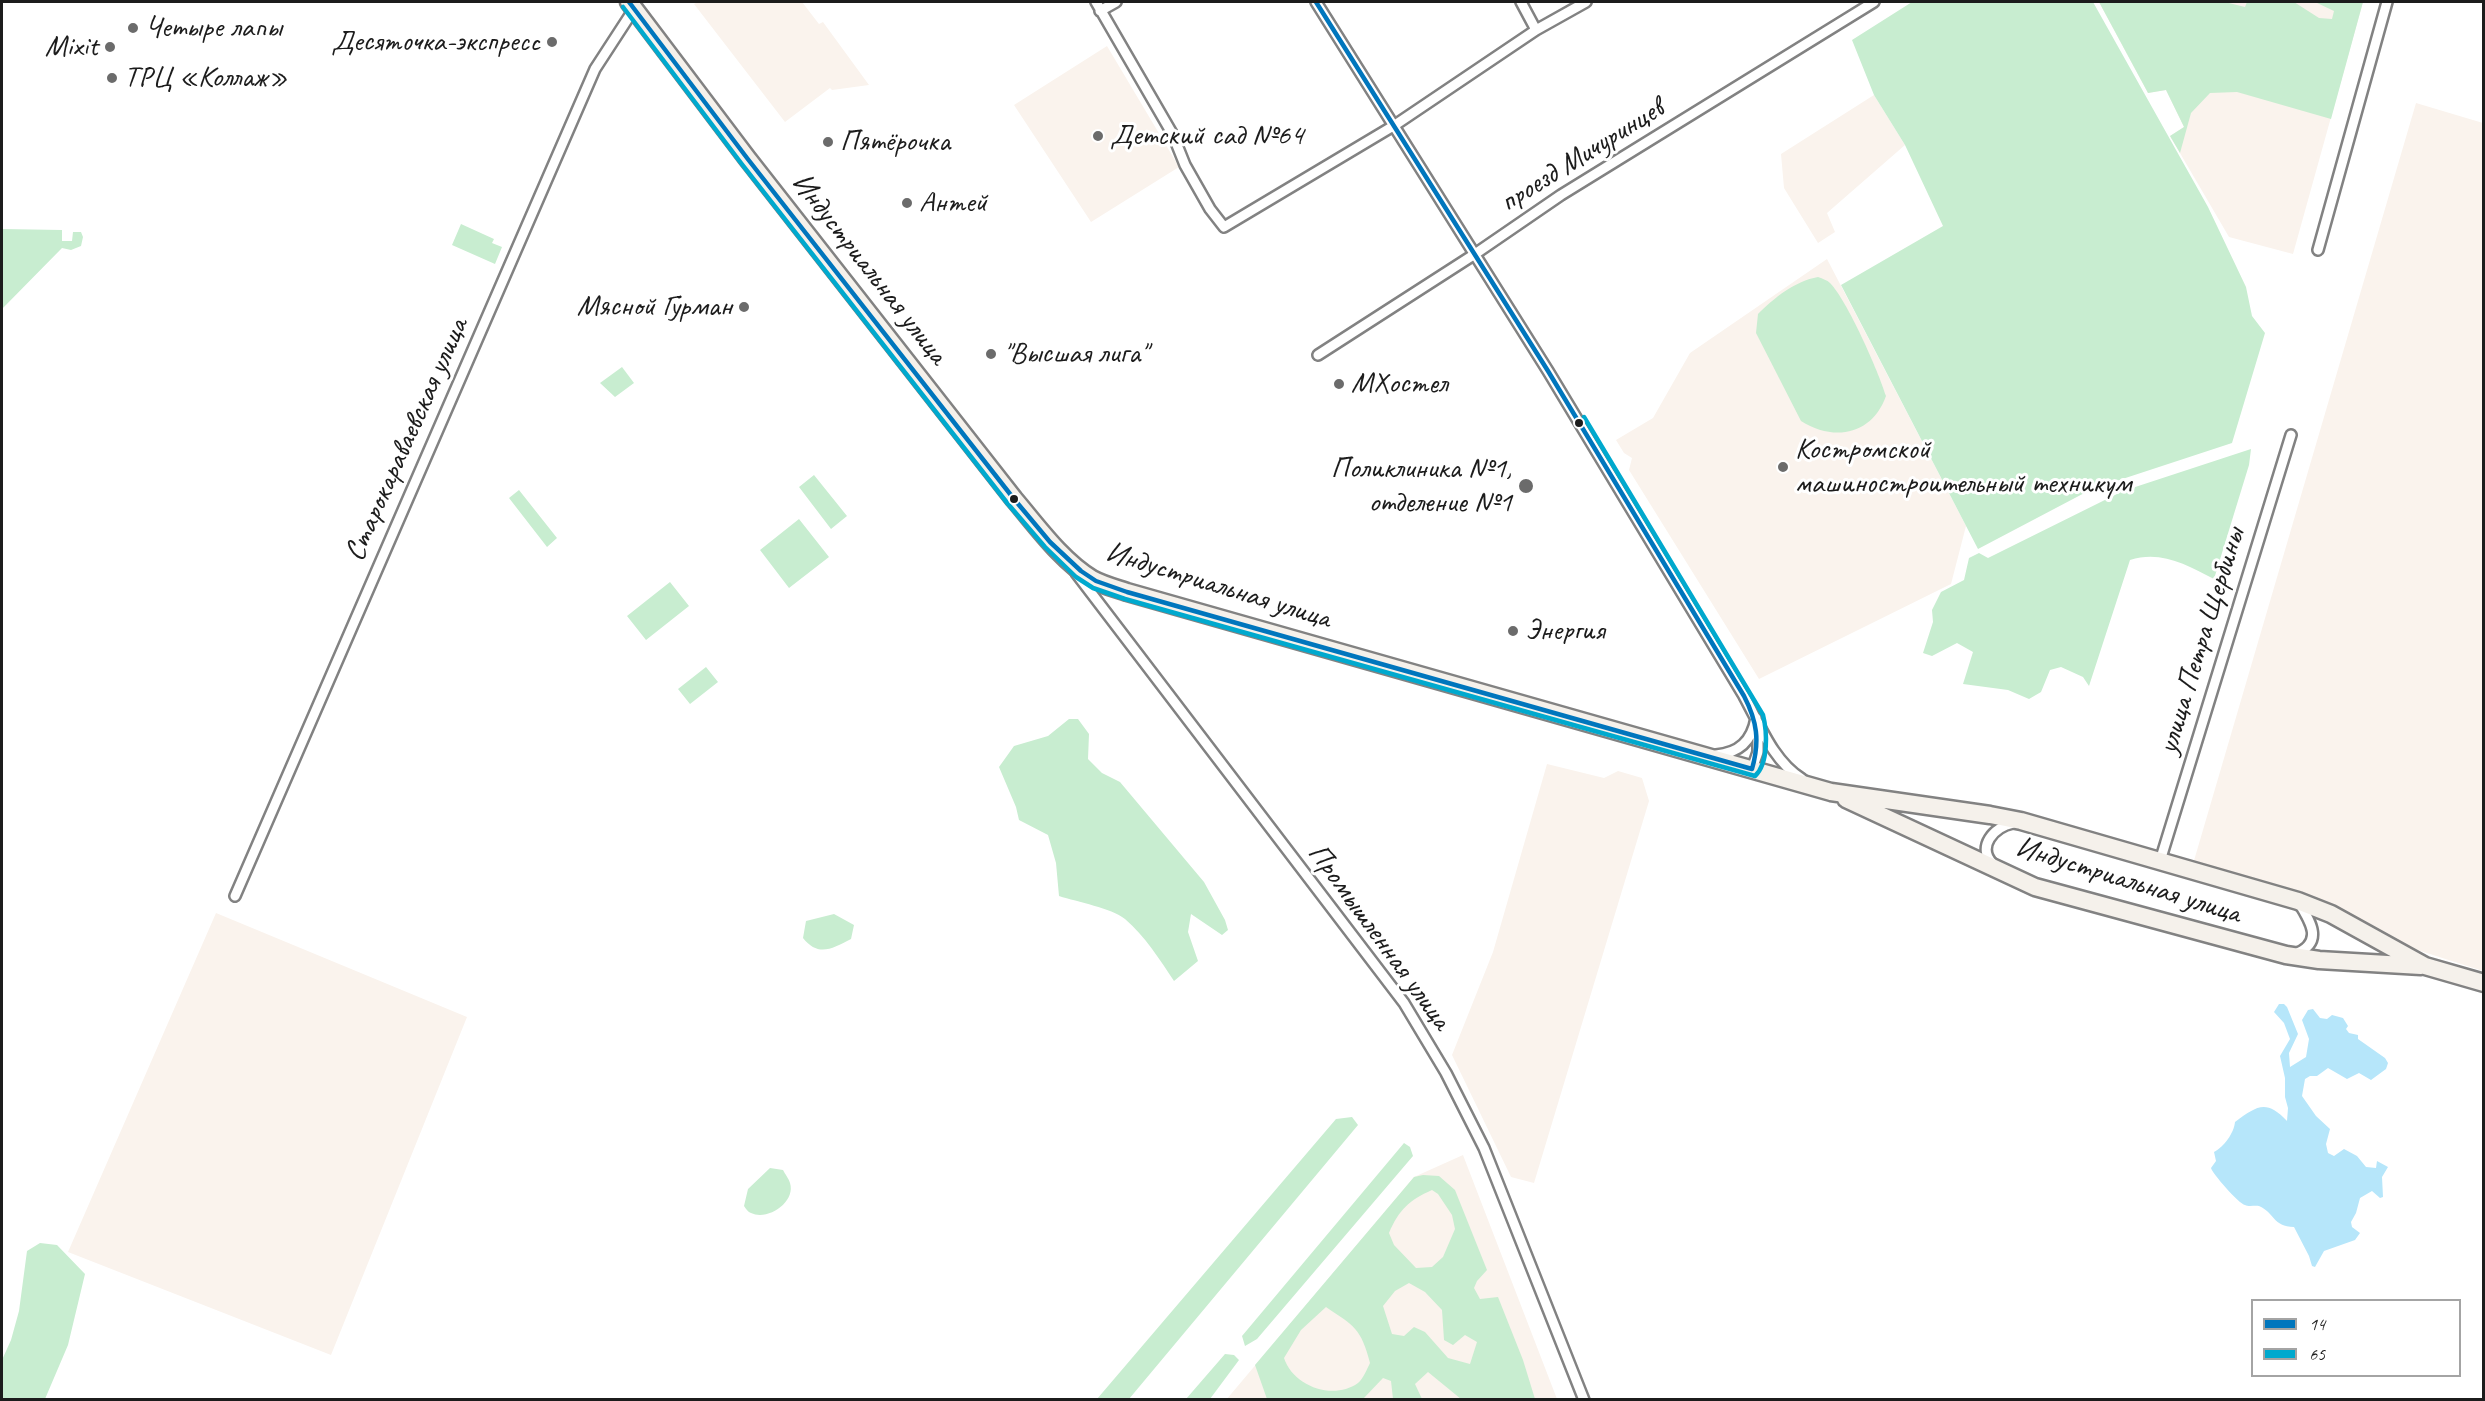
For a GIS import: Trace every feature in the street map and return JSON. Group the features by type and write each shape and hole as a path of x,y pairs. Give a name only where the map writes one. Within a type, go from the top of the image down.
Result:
{"highway":[{"name":"Индустриальная улица","path":"632,5 747,158 1014,499 1056,547 1077,568 1093,579 1127,592 1823,790 2021,821 2298,901 2331,914 2425,966"},
{"name":"Индустриальная улица","path":"1823,790 2035,887 2286,956 2425,966 2484,983"}],"street":[{"path":"1096,2 1173,135 1185,165 1210,209 1224,227 1395,125 1536,30 1586,2"},
{"path":"1100,11 1116,2"},
{"path":"1316,2 1475,254 1756,718 1767,740 1794,774 1823,790"},
{"path":"1521,2 1536,30"},
{"name":"проезд Мичуринцев","path":"1318,355 1475,254 1561,195 1874,2"},
{"path":"2318,250 2387,2"},
{"name":"Старокараваевская улица","path":"235,896 595,69 632,5"},
{"name":"улица Петра Щербины","path":"2160,861 2291,435"},
{"name":"Промышленная улица","path":"1056,547 1404,1003 1446,1073 1484,1148 1584,1400"},
{"path":"1705,755 1737,750 1754,730 1756,718"},
{"path":"1752,769 1758,752 1759,731 1756,718"},
{"path":"2001,873 1987,858 1989,839 1992,833 2003,825 2021,821"},
{"path":"2286,956 2306,949 2313,938 2312,927 2298,901"}],"shaded area":[{"path":"698,2 802,2 819,24 823,22 869,85 832,90 830,88 785,122 694,4"},
{"path":"2099,2 2363,2 2293,254 2229,237 2170,136 2184,127 2166,90 2148,93"},
{"name":"Детский сад №64","path":"1107,46 1179,167 1091,222 1014,105"},
{"path":"1874,95 1905,145 1827,213 1835,232 1818,243 1784,188 1781,154"},
{"path":"2416,103 2483,123 2483,971 2408,947 2330,907 2193,864"},
{"name":"Костромской машиностроительный техникум","path":"1827,259 1966,526 1951,584 1759,679 1629,470 1632,458 1624,453 1616,440 1653,418 1690,353"},
{"path":"1547,764 1604,778 1618,771 1642,778 1649,801 1534,1183 1511,1177 1452,1055 1493,952"},
{"path":"216,913 467,1017 331,1355 68,1252"},
{"path":"1463,1155 1557,1399 1226,1400 1414,1177"}],"green space":[{"path":"1912,2 2093,2 2208,207 2246,287 2252,316 2265,333 2232,443 2092,489 1978,549 1841,285 1943,226 1905,145 1874,95 1852,40"},
{"path":"2099,2 2225,2 2245,7 2247,2 2294,2 2319,18 2332,19 2334,11 2315,2 2363,2 2331,119 2237,92 2210,93 2191,113 2180,153 2170,136 2184,127 2166,90 2148,93"},
{"path":"461,224 494,239 492,243 502,247 495,264 452,245"},
{"path":"2,229 62,230 62,241 72,241 73,232 81,232 83,237 81,246 71,250 62,248 2,309"},
{"path":"1818,277 1830,283 1845,304 1870,354 1886,396 1880,409 1871,419 1862,427 1851,431 1839,433 1826,431 1801,421 1756,333 1758,314 1764,308 1793,286"},
{"path":"622,367 634,383 615,397 600,383"},
{"path":"2251,449 2249,465 2214,579 2174,560 2141,557 2130,560 2089,686 2083,677 2061,667 2050,670 2041,692 2029,699 2008,690 1963,684 1973,652 1957,643 1932,656 1923,653 1933,622 1932,610 1941,592 1964,580 1969,558 1979,553 1988,558 2123,491"},
{"path":"814,475 847,516 831,529 799,487"},
{"path":"519,490 557,538 547,547 509,498"},
{"path":"799,519 829,557 789,588 760,550"},
{"path":"670,582 689,606 646,640 627,616"},
{"path":"706,667 718,682 690,704 678,689"},
{"path":"1069,719 1078,719 1089,734 1088,759 1102,773 1120,782 1204,882 1225,920 1228,930 1222,935 1191,914 1188,932 1198,961 1174,981 1146,941 1125,919 1103,908 1059,896 1056,863 1048,835 1019,820 999,767 1014,746 1048,736"},
{"path":"834,914 854,925 851,939 831,948 814,948 803,938 806,921"},
{"path":"1352,1117 1358,1125 1129,1399 1097,1399 1336,1119"},
{"path":"1404,1143 1410,1147 1413,1156 1257,1339 1245,1346 1242,1336"},
{"path":"770,1168 783,1170 790,1183 789,1197 785,1203 772,1212 758,1215 750,1213 744,1206 748,1189"},
{"path":"1439,1176 1455,1190 1487,1270 1474,1288 1480,1299 1498,1297 1523,1360 1535,1399 1461,1399 1428,1372 1415,1384 1422,1399 1393,1399 1391,1381 1383,1378 1363,1399 1267,1399 1255,1365 1414,1177","holes":["1432,1190 1438,1194 1452,1215 1455,1229 1443,1257 1432,1267 1416,1268 1394,1245 1389,1233 1406,1207","1409,1283 1425,1292 1442,1310 1444,1340 1453,1345 1465,1335 1477,1342 1470,1364 1448,1358 1425,1332 1414,1327 1404,1336 1392,1334 1383,1306 1395,1291","1326,1307 1350,1324 1360,1335 1370,1363 1360,1381 1337,1391 1315,1388 1296,1376 1284,1358 1301,1330"]},
{"path":"40,1243 57,1245 85,1274 68,1345 45,1399 2,1399 2,1360 11,1340 19,1311 27,1251"},
{"path":"1225,1354 1234,1355 1239,1360 1210,1399 1186,1399"}],"water":[{"path":"2279,1004 2287,1007 2298,1034 2289,1053 2290,1067 2306,1057 2309,1039 2302,1020 2308,1010 2313,1009 2320,1018 2327,1019 2332,1015 2343,1018 2349,1033 2358,1035 2358,1039 2385,1058 2388,1063 2386,1069 2371,1080 2359,1073 2347,1079 2328,1068 2317,1076 2305,1079 2302,1096 2316,1116 2330,1129 2326,1144 2328,1153 2334,1156 2344,1149 2357,1156 2366,1167 2376,1168 2377,1161 2388,1167 2382,1177 2383,1197 2380,1198 2372,1191 2360,1198 2351,1222 2352,1227 2360,1233 2355,1240 2324,1251 2315,1267 2312,1266 2294,1227 2282,1225 2259,1206 2248,1206 2242,1203 2226,1188 2211,1168 2216,1161 2214,1152 2228,1139 2235,1122 2249,1112 2267,1107 2287,1121 2285,1078 2280,1056 2290,1039 2284,1023 2274,1012"}],"transit line":[{"name":"14","path":"629,2 747,158 1014,499 1050,542 1081,571 1096,581 1127,592 1752,769 1756,749 1756,731 1744,696 1548,371 1316,2"},
{"name":"65","path":"623,7 741,163 1008,504 1045,547 1076,577 1093,588 1125,599 1755,776 1760,770 1765,755 1766,738 1763,715 1584,417"}],"place":[{"name":"Четыре лапы","path":"133,28"},
{"name":"Десяточка-экспресс","path":"552,42"},
{"name":"Mixit","path":"110,47"},
{"name":"ТРЦ «Коллаж»","path":"112,78"},
{"name":"Детский сад №64","path":"1098,136"},
{"name":"Пятёрочка","path":"828,142"},
{"name":"Антей","path":"907,203"},
{"name":"Мясной Гурман","path":"744,307"},
{"name":"\"Высшая лига\"","path":"991,354"},
{"name":"МХостел","path":"1339,384"},
{"name":"Костромской машиностроительный техникум","path":"1783,467"},
{"name":"Поликлиника №1, отделение №1","path":"1526,486"},
{"name":"Энергия","path":"1513,631"}]}
